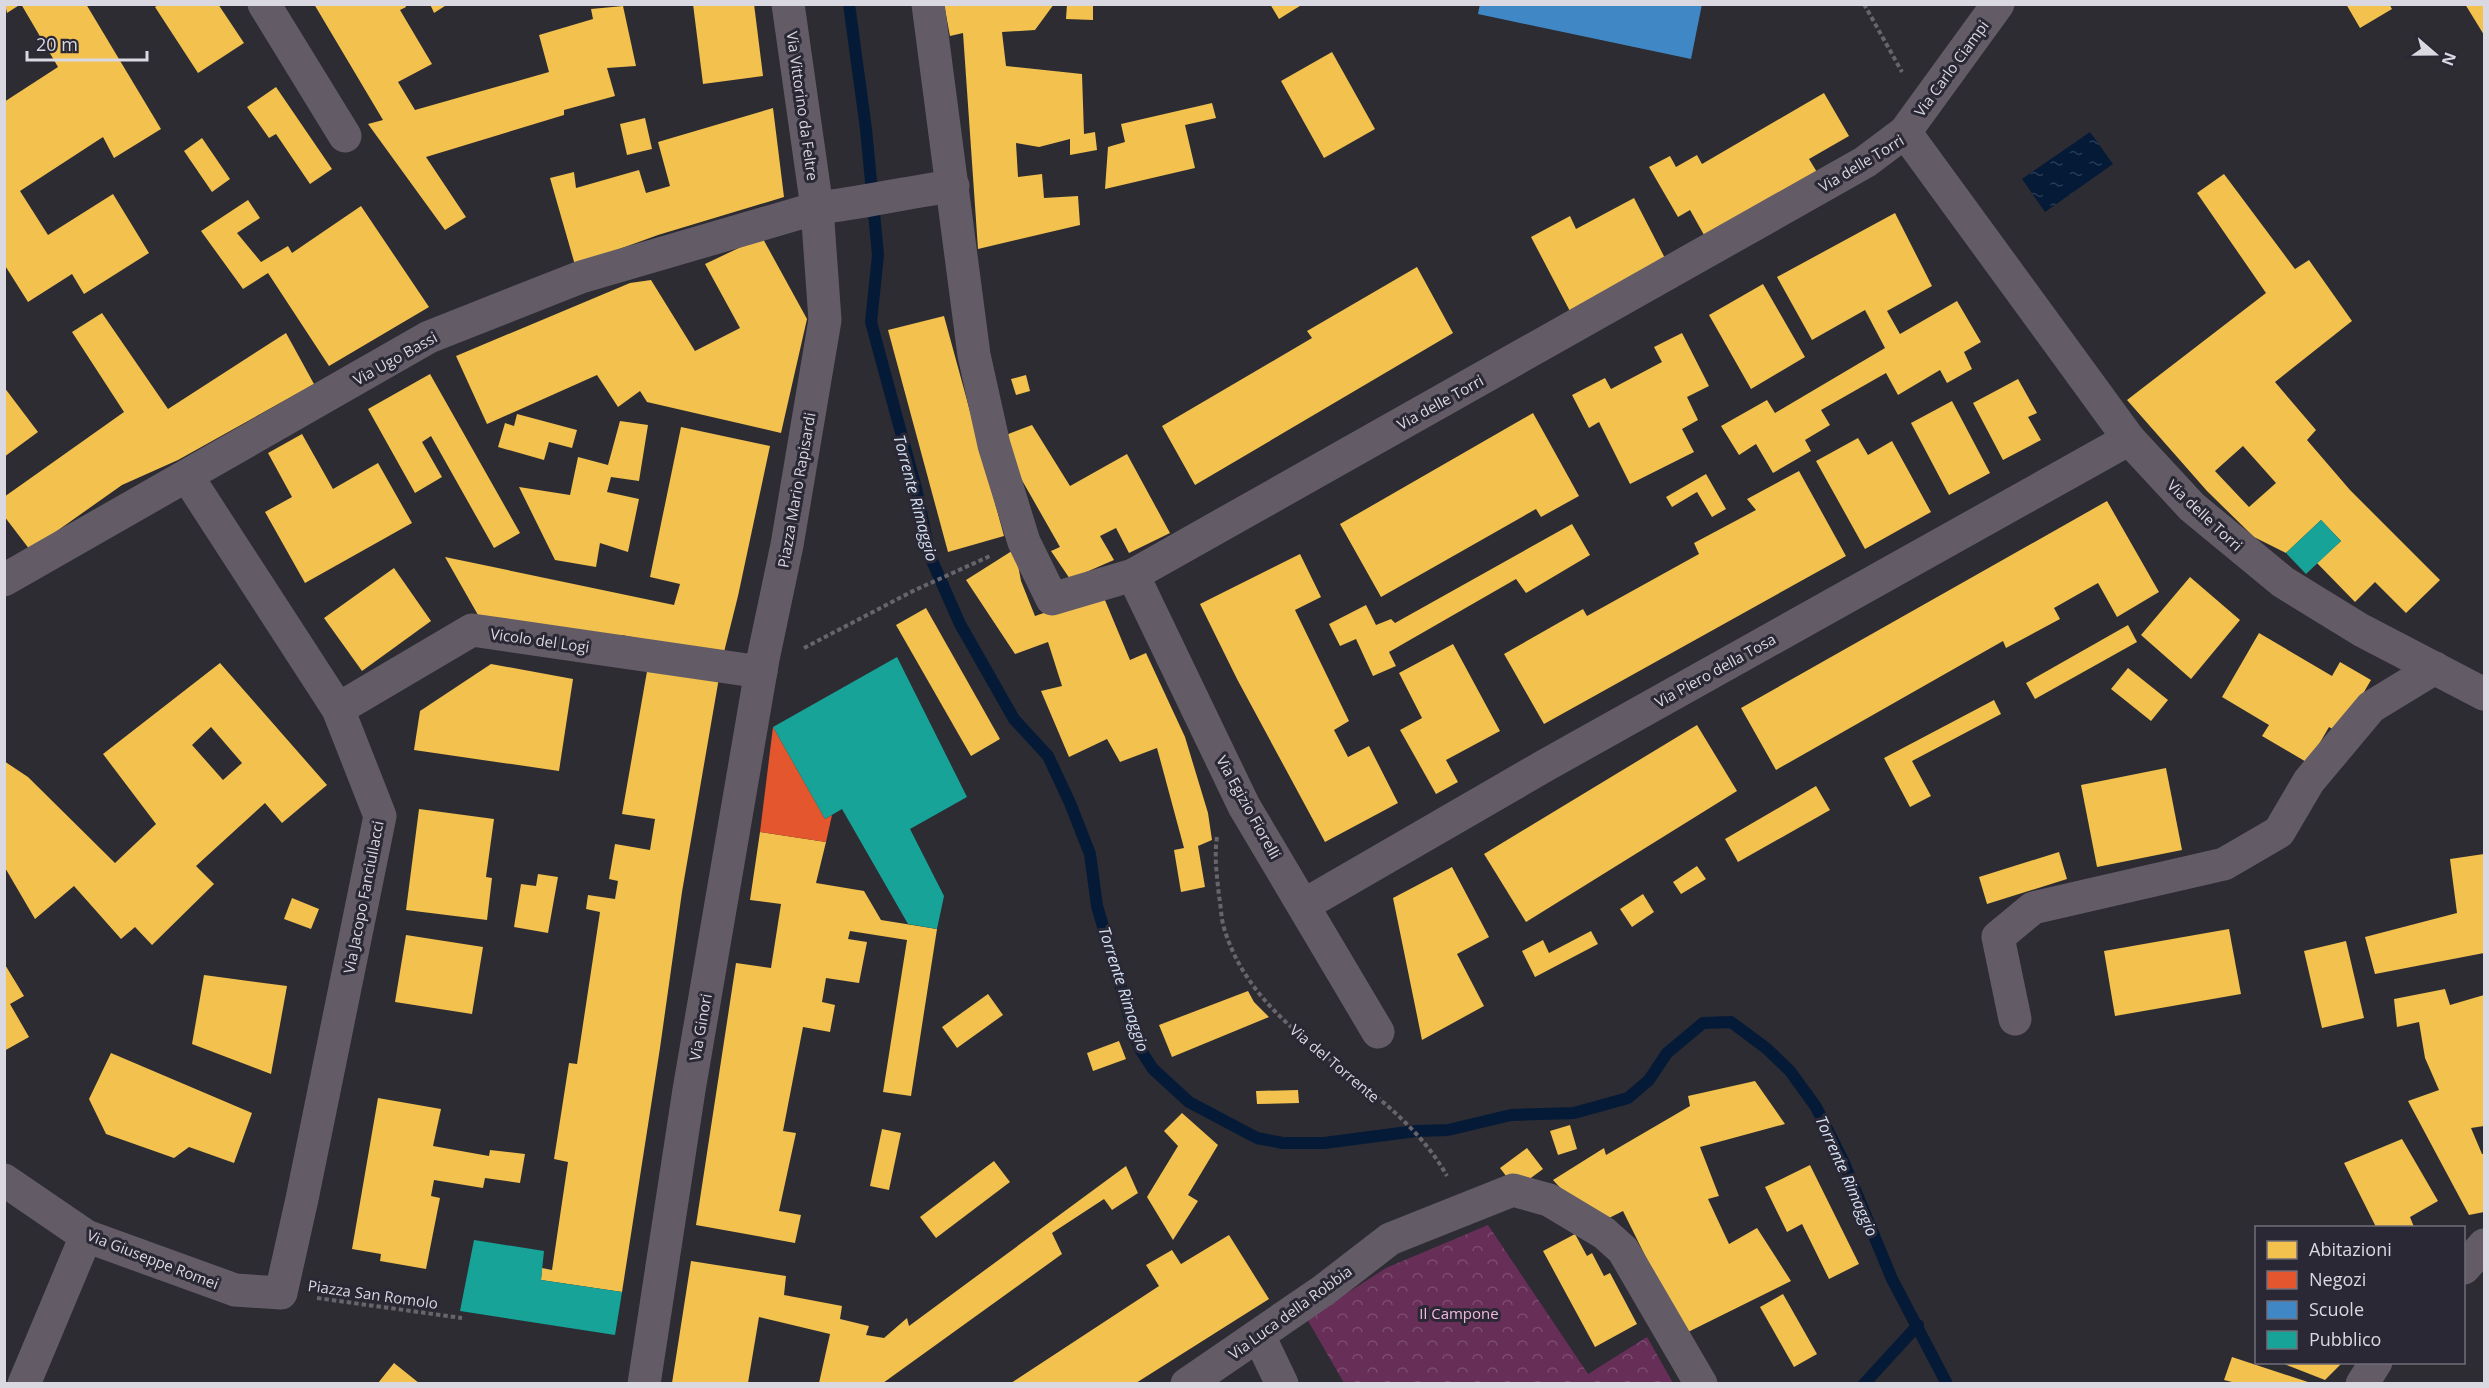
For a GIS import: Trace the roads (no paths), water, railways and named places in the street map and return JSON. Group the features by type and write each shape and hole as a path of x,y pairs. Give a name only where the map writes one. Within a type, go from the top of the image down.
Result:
{"street":[{"path":"264,4 345,136"},
{"name":"Via Vittorino da Feltre","path":"788,4 817,208 825,320"},
{"path":"817,208 856,204 937,188 928,4"},
{"name":"Via Carlo Ciampi","path":"1914,120 1998,4"},
{"name":"Via delle Torri","path":"937,188 994,445 1024,542 1052,599 1133,575 1865,162 1914,120 2129,439 2192,507 2283,582 2361,630 2484,694"},
{"name":"Via Ugo Bassi","path":"6,577 429,337 581,277 817,208"},
{"name":"Piazza Mario Rapisardi","path":"762,666 787,545 825,320"},
{"name":"Via Piero della Tosa","path":"1304,905 1556,759 2129,439"},
{"name":"Via Jacopo Fanciullacci","path":"187,476 338,709 380,816 281,1293"},
{"name":"Via Egizio Fiorelli","path":"1133,575 1244,806 1378,1032"},
{"name":"Vicolo del Logi","path":"338,709 471,630 762,666"},
{"name":"Via Ginori","path":"644,1383 688,1090 762,666"},
{"path":"2015,1019 1998,937 2033,908 2224,864 2279,832 2309,781 2371,707 2435,668"},
{"name":"Via Giuseppe Romei","path":"4,1180 86,1236 235,1290 281,1293"},
{"name":"Via Luca della Robbia","path":"1187,1383 1259,1336 1390,1239 1513,1190 1549,1200 1604,1233 1623,1250 1701,1383"},
{"path":"24,1383 86,1236"},
{"path":"2465,1266 2484,1245"},
{"path":"1259,1336 1282,1383"},
{"path":"2362,1383 2375,1364"}],"water":[{"path":"2090,132 2113,164 2045,212 2022,179"}],"waterway":[{"name":"Torrente Rimaggio","path":"849,4 866,129 878,255 871,322 916,488 930,556 960,624 1014,719 1048,756 1070,803 1090,854 1097,906 1131,1022 1140,1049 1153,1069 1189,1102 1257,1138 1283,1143 1324,1143 1416,1131 1448,1130 1511,1115 1574,1113 1628,1098 1649,1080 1667,1053 1703,1023 1731,1022 1766,1048 1790,1071 1816,1107 1844,1163 1892,1279 1947,1384"},
{"path":"1864,1384 1918,1325"}],"park label":[{"name":"Il Campone","path":"1459,1313"}]}
